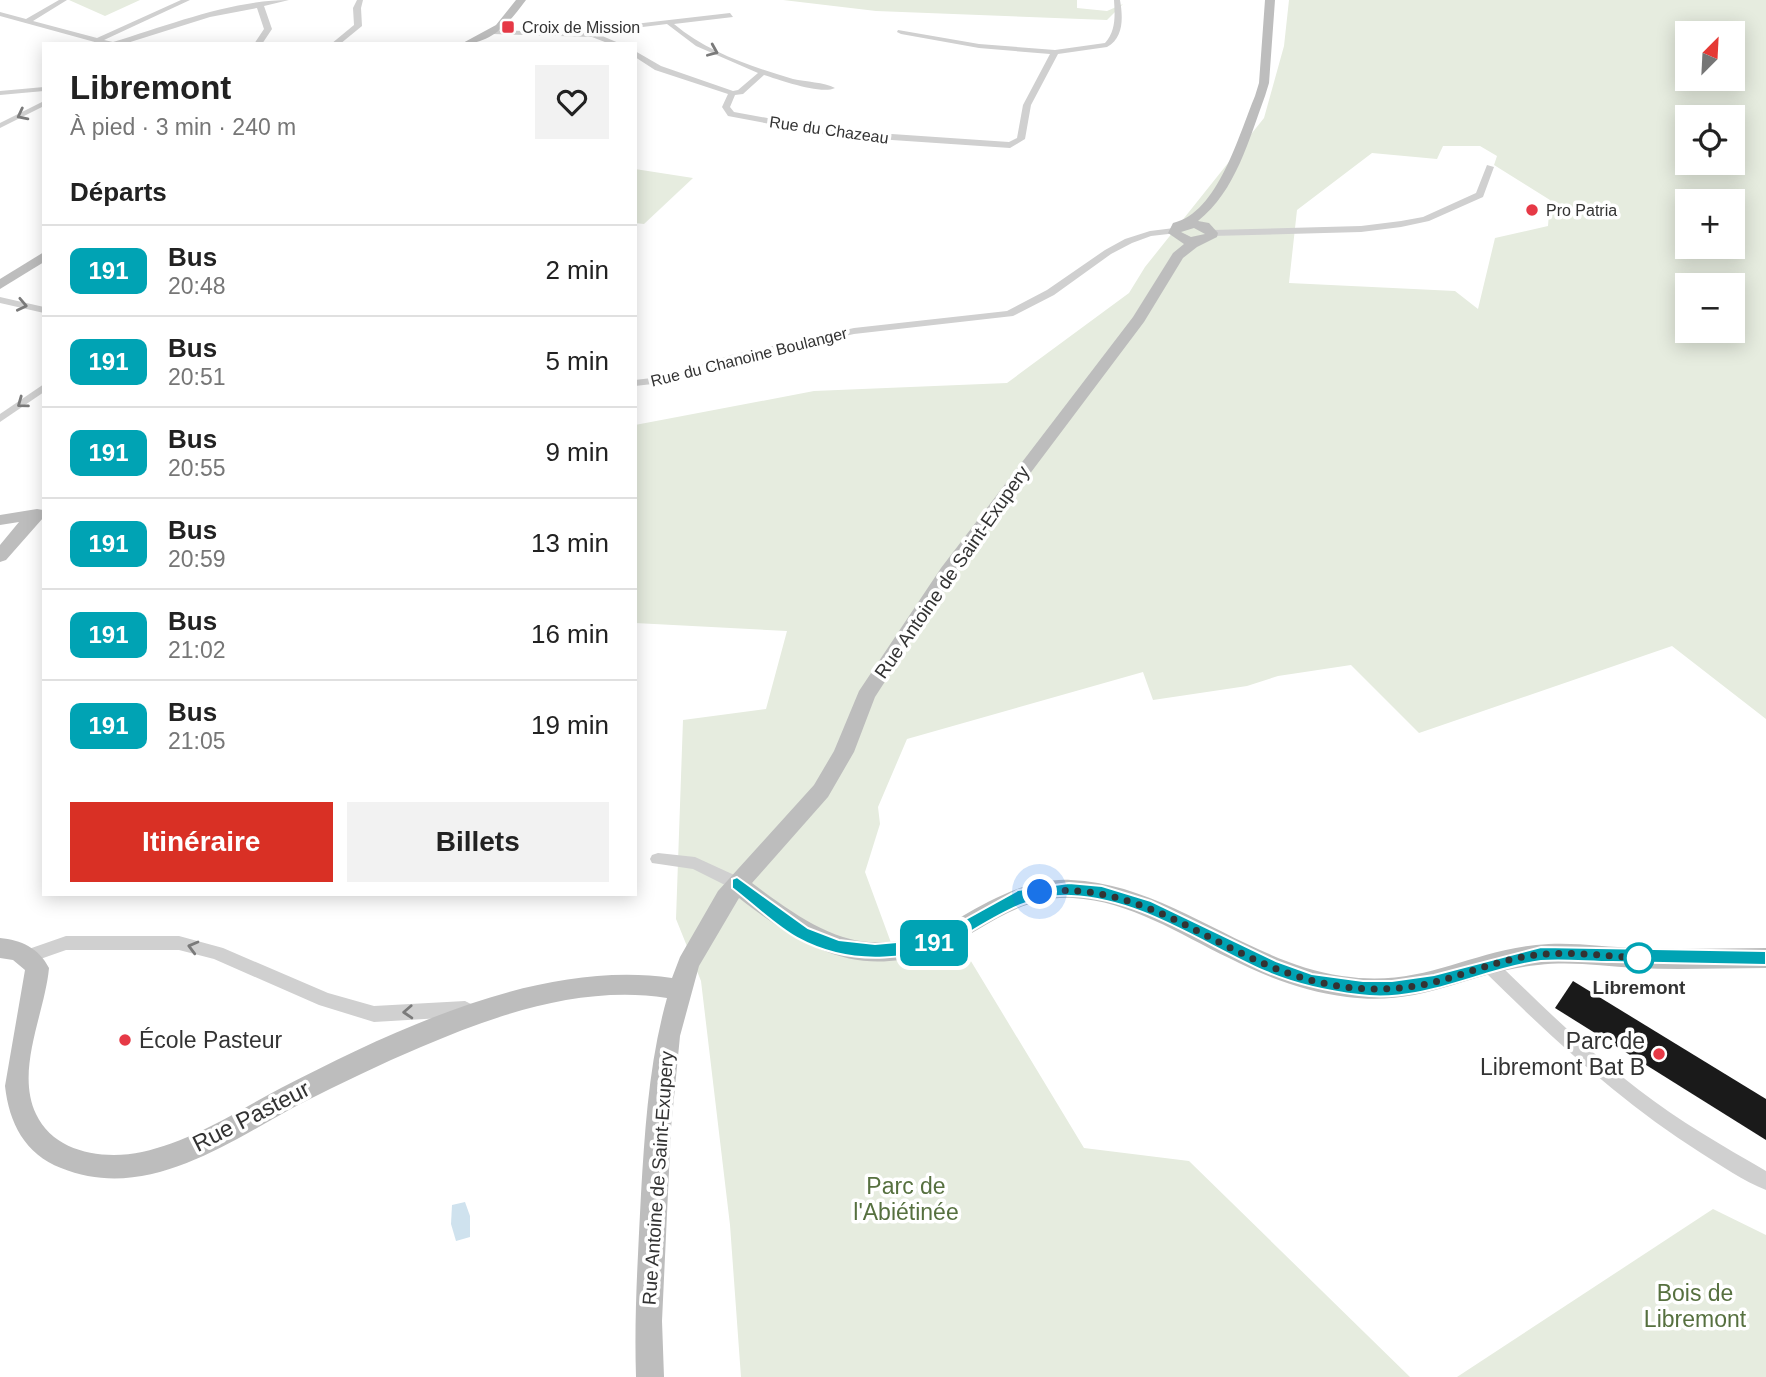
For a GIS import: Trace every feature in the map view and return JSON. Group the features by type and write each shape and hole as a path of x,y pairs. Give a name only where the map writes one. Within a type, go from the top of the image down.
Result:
{"main road":[{"path":"470,42 492,32 508,20 521,0"},
{"path":"1200,241 1176,234 1178,226 1188,223 1206,210 1232,165 1264,83 1270,0"},
{"path":"500,42 506,34 508,20"},
{"path":"1188,223 1208,229 1206,210"},
{"name":"Rue Antoine de Saint-Exupery","path":"650,1377 648,1321 658,1128 668,1036 688,964 717,910 821,791 844,752 866,696 924,606 1139,318 1178,256 1192,244 1208,239 1208,229"},
{"name":"Rue Antoine de Saint-Exupery","path":"1176,234 1178,256"},
{"path":"0,285 42,257"},
{"path":"0,520 38,513"},
{"path":"0,556 38,513"},
{"path":"737,884 803,933 825,943 861,951 890,951 929,944 1011,899 1069,889 1133,900 1271,967 1330,985 1370,989 1407,987 1541,954 1766,958"},
{"path":"0,948 13,948 29,957"},
{"name":"Rue Pasteur","path":"29,957 37,968 37,983 18,1070 18,1097 26,1123 38,1138 57,1153 99,1168 140,1165 165,1158 203,1142 361,1060 467,1019 543,996 586,987 631,983 679,989"}],"street":[{"path":"27,21 64,0"},
{"path":"98,40 187,0"},
{"path":"120,42 155,30 286,0"},
{"path":"338,42 358,26 357,8 360,0"},
{"path":"901,32 979,46 1055,52 1110,44 1119,17 1117,0"},
{"path":"259,42 268,29 260,5"},
{"path":"0,14 106,42"},
{"path":"492,32 593,35 617,28 730,15"},
{"path":"668,22 700,45 763,72 792,82 831,88"},
{"path":"132,25 155,30"},
{"path":"593,35 612,42"},
{"name":"Rue du Chazeau","path":"732,93 726,107 731,114 800,129 932,142 1015,144 1021,139 1030,97 1055,52"},
{"path":"637,53 658,68 732,93 740,92 763,72"},
{"path":"0,93 42,89"},
{"path":"0,126 42,104"},
{"path":"1208,229 1361,229 1418,221 1480,195 1490,167"},
{"name":"Rue du Chanoine Boulanger","path":"637,383 670,379 735,357 854,331 1009,314 1028,306 1094,260 1141,234 1176,234"},
{"path":"0,300 42,310"},
{"path":"0,419 42,388"},
{"path":"658,859 695,863 737,884"},
{"path":"29,957 66,943 179,943 217,953 325,1000 374,1014 465,1009 467,1019"},
{"path":"1490,966 1570,1043 1632,1095 1668,1122 1766,1181"}],"green space":[{"path":"69,0 140,0 105,16"},
{"path":"783,0 1077,0 1077,8 1107,11 1123,4 1107,20 876,11"},
{"name":"Parc de l'Abiétinée","path":"1289,0 1766,0 1766,719 1672,646 1419,733 1351,665 1278,676 1247,686 1153,700 1143,672 907,739 878,807 880,824 865,872 897,959 963,948 1084,1148 1189,1161 1410,1377 741,1377 730,1225 701,981 676,919 683,720 766,709 787,631 637,623 637,425 814,391 1007,383 1129,293 1145,267 1264,118 1284,46","holes":["1443,146 1480,146 1497,156 1494,165 1550,200 1548,226 1495,238 1478,309 1455,291 1289,283 1297,210 1372,153 1437,159"]},
{"path":"637,169 693,178 644,224 637,223"},
{"name":"Bois de Libremont","path":"1713,1209 1766,1235 1766,1377 1457,1377"}],"water":[{"path":"465,1202 470,1216 470,1237 456,1241 451,1224 452,1205"}],"building":[{"name":"Parc de Libremont Bat B","path":"1573,981 1766,1099 1766,1140 1555,1008"}],"bus line":[{"name":"191","path":"737,884 803,933 825,943 861,951 890,951 939,941 1018,896 1069,889 1116,895 1146,905 1271,967 1312,981 1363,989 1392,989 1434,982 1513,959 1541,954 1639,958 1766,958"}],"place":[{"name":"Croix de Mission","path":"508,27"},
{"name":"Pro Patria","path":"1532,210"},
{"name":"Libremont","path":"1639,958"},
{"name":"École Pasteur","path":"125,1040"},
{"name":"Parc de Libremont Bat B","path":"1659,1054"}],"route":[{"path":"1040,892 1069,889 1133,900 1271,967 1312,981 1349,988 1407,987 1541,954 1639,958"}]}
